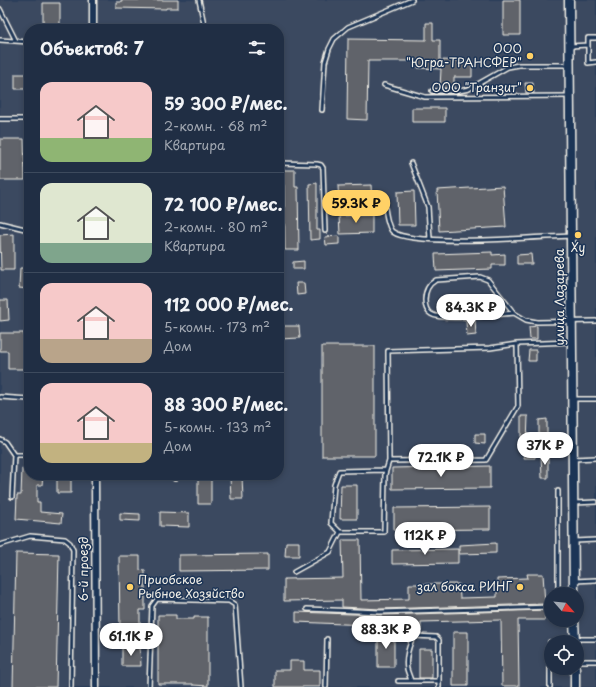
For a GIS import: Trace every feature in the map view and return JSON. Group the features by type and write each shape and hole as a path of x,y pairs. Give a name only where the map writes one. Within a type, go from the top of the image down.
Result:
{"main road":[{"name":"улица Лазарева","path":"569,0 574,587"},
{"path":"575,675 575,687"}],"street":[{"path":"92,24 93,0"},
{"name":"6-й проезд","path":"95,480 96,687"}],"lane":[{"path":"199,0 204,24"},
{"path":"322,110 325,62 328,50 334,39 348,27 412,0"},
{"path":"0,9 16,41"},
{"path":"596,38 588,38 588,63 596,62"},
{"path":"0,40 24,42"},
{"path":"570,46 588,46"},
{"path":"432,91 459,91 469,88 508,67 519,65 570,65"},
{"path":"384,85 425,98 570,96"},
{"path":"0,119 24,119"},
{"path":"284,163 317,164 323,168 325,231"},
{"path":"411,163 428,207 430,239"},
{"path":"384,200 390,228 393,232 408,238 466,240 572,236"},
{"path":"0,223 24,229"},
{"path":"514,313 440,317 431,314 426,309 425,299 430,283 436,280 480,277 488,280 514,313 523,319 530,321 596,321"},
{"path":"386,470 339,472 334,485 331,523 340,532 384,532 385,474 389,461 388,351 490,348 517,344 572,342"},
{"path":"389,461 486,460 518,406 517,344"},
{"path":"0,397 24,399"},
{"path":"573,399 596,399"},
{"path":"0,439 5,442 14,455 12,497"},
{"path":"14,455 24,455"},
{"path":"573,459 596,458"},
{"path":"558,491 558,587"},
{"path":"573,503 596,502"},
{"path":"294,572 330,552 340,532"},
{"path":"0,545 30,536 65,539 70,543 72,550 71,687"},
{"path":"574,541 596,540"},
{"path":"574,581 596,580"},
{"path":"149,687 152,606 157,599 229,601 235,605 241,687"},
{"path":"307,609 380,612 544,607"},
{"path":"411,681 407,669 411,641 414,636 436,638 439,640 439,687"},
{"path":"326,687 327,639"},
{"path":"584,640 596,639"},
{"path":"584,661 596,661"},
{"path":"550,675 550,687"},
{"path":"398,681 439,681"}],"shaded area":[{"path":"0,0 596,0 596,687 0,687"}],"building":[{"path":"121,0 178,0 178,8 116,8 116,2 121,2"},
{"path":"503,0 520,0 520,35 503,35"},
{"path":"43,3 60,3 60,24 43,24"},
{"path":"426,23 433,23 433,40 440,40 440,60 472,61 472,77 454,77 454,88 440,88 441,69 418,68 418,61 368,61 367,120 347,119 348,39 426,40"},
{"path":"15,74 24,74 24,89 15,89"},
{"name":"ООО \"Транзит\"","path":"525,83 533,83 534,93 526,93"},
{"path":"412,108 445,108 445,122 412,122"},
{"path":"0,139 24,139 24,180 0,180"},
{"path":"284,170 295,170 295,187 298,187 299,250 285,250"},
{"path":"317,183 317,230 320,230 320,239 310,240 309,184"},
{"path":"371,185 372,203 339,204 338,186"},
{"path":"503,186 506,227 439,231 437,190"},
{"path":"414,191 415,225 398,225 397,192"},
{"path":"372,215 372,233 340,234 339,216"},
{"path":"14,234 14,270 1,270 0,235"},
{"path":"339,236 339,244 326,245 325,237"},
{"path":"492,252 492,255 505,254 505,265 492,265 492,269 436,271 435,254"},
{"path":"531,254 532,264 517,264 517,255"},
{"path":"304,261 304,269 293,269 293,262"},
{"path":"20,268 24,268 24,288 19,288"},
{"path":"296,283 304,283 305,294 297,295"},
{"path":"0,300 8,300 9,320 0,321"},
{"path":"475,320 476,335 467,336 466,321"},
{"path":"284,326 299,326 300,338 284,339"},
{"path":"537,326 537,339 530,339 529,327"},
{"path":"0,333 24,333 24,369 8,369 8,351 0,351"},
{"path":"322,346 375,346 375,456 322,456"},
{"path":"529,350 536,350 536,361 528,361"},
{"path":"521,416 528,416 527,443 521,443"},
{"path":"547,419 547,442 539,442 539,420"},
{"path":"475,434 485,434 485,444 475,443"},
{"path":"525,445 535,446 535,458 524,458"},
{"path":"541,454 548,454 548,478 542,478"},
{"path":"490,466 490,488 392,489 392,468"},
{"path":"22,469 24,469 24,480 42,480 42,485 37,485 37,502 40,502 40,512 62,514 61,523 16,519 17,495 21,495"},
{"path":"57,480 71,480 71,493 57,493"},
{"path":"198,480 211,480 211,504 198,504"},
{"path":"230,480 242,480 243,499 231,499"},
{"path":"341,485 357,485 357,519 340,519"},
{"path":"490,507 490,529 394,530 394,508"},
{"path":"160,512 189,513 189,527 160,526"},
{"path":"120,513 140,514 140,521 120,520"},
{"path":"342,540 360,540 361,600 409,599 409,584 459,584 460,598 497,597 497,579 528,578 527,574 543,574 544,604 380,609 342,607 342,600 284,601 284,579 343,578"},
{"path":"286,542 299,542 299,556 285,556"},
{"path":"496,543 496,553 459,554 459,545"},
{"path":"458,549 458,563 392,564 392,550"},
{"path":"16,553 59,554 56,687 13,687"},
{"path":"268,554 268,570 179,571 179,555"},
{"path":"119,556 140,556 140,570 145,571 145,610 140,610 140,630 120,630"},
{"path":"544,610 544,620 518,620 519,686 502,686 501,620 421,622 421,632 406,631 406,622 367,623 367,625 296,622 296,612 380,615"},
{"path":"158,615 176,615 176,619 208,617 208,686 193,684 158,684"},
{"path":"453,632 468,632 468,686 453,686"},
{"path":"378,634 394,634 394,667 378,667"},
{"path":"122,647 140,647 141,666 122,666"},
{"path":"419,649 432,649 432,678 419,678"},
{"path":"290,661 304,661 304,670 320,670 320,687 275,687 275,670 290,670"}],"place":[{"name":"ООО \"Югра-ТРАНСФЕР\"","path":"530,56"},
{"name":"ООО \"Транзит\"","path":"530,88"},
{"name":"Xy","path":"578,235"},
{"name":"Приобское Рыбное Хозяйство","path":"130,587"},
{"name":"зал бокса РИНГ","path":"520,587"}]}
